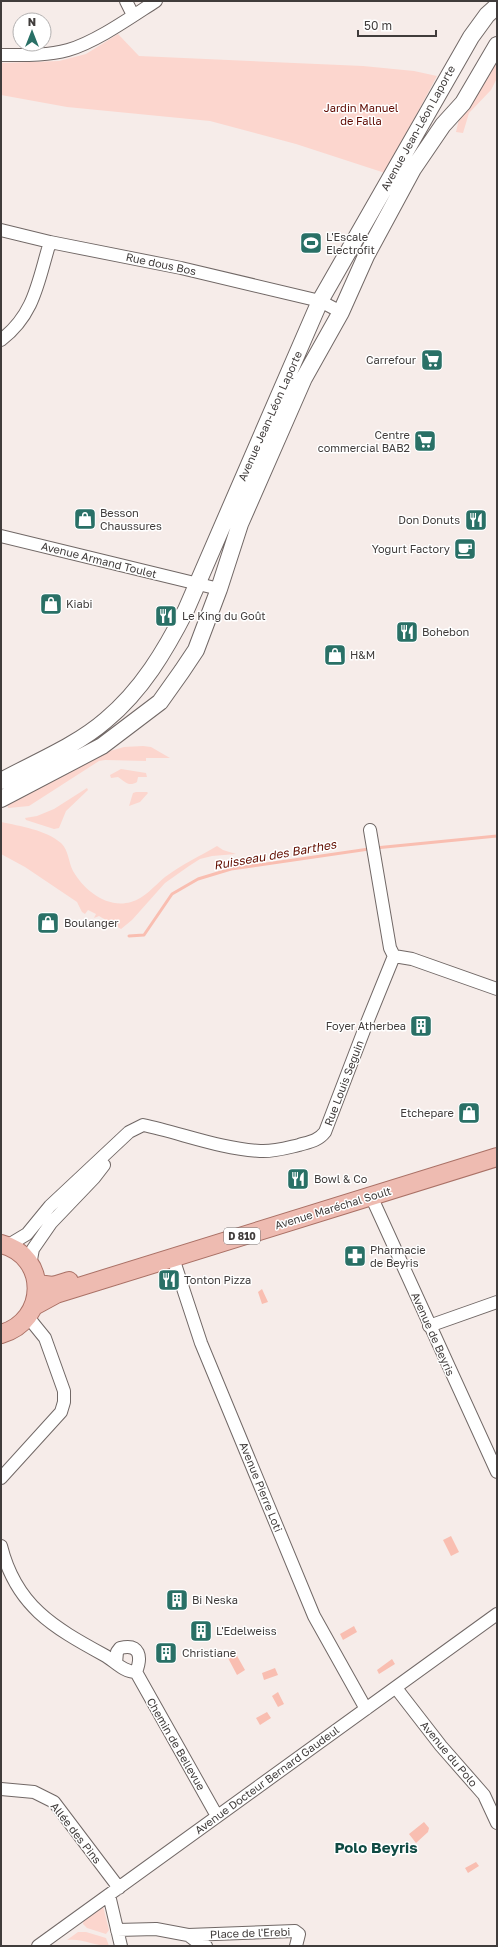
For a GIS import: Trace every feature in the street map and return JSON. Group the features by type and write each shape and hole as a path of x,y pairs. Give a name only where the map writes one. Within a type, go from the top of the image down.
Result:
{"main road":[{"name":"D 810","path":"38,1277 369,1191 497,1145"},
{"name":"Avenue Maréchal Soult","path":"1,1334 19,1326 31,1312 56,1294 173,1258 369,1191 497,1156"},
{"path":"4,1245 19,1252 38,1277 31,1312"}],"street":[{"path":"126,1 133,16"},
{"path":"1,55 46,54 69,50 94,39 156,1"},
{"name":"Avenue Jean-Léon Laporte","path":"1,781 78,740 106,721 131,697 168,645 320,301 471,37 487,15 497,6"},
{"name":"Avenue Jean-Léon Laporte","path":"1,799 102,746 160,702 196,650 219,589 240,524 280,429 304,378 341,312 366,256 413,169 443,125 463,103 497,45"},
{"name":"Rue dous Bos","path":"1,230 50,242 181,268 320,301 341,312"},
{"path":"1,340 14,330 30,308 50,242"},
{"name":"Avenue Armand Toulet","path":"1,536 219,589"},
{"path":"370,830 390,948 394,956 412,959 497,989"},
{"name":"Rue Louis Seguin","path":"129,1132 143,1125 179,1135 260,1152 276,1151 313,1142 320,1138 325,1132 394,956"},
{"path":"38,1277 33,1249 51,1223 94,1178 129,1132"},
{"path":"4,1245 27,1234 39,1218 129,1132"},
{"path":"74,1184 94,1178"},
{"name":"Avenue de Beyris","path":"369,1191 429,1326 493,1454 497,1472"},
{"path":"39,1218 51,1223"},
{"name":"Avenue Pierre Loti","path":"173,1258 201,1343 314,1616 366,1709"},
{"path":"429,1326 497,1302"},
{"path":"1,1488 4,1475 61,1412 64,1402 64,1391 45,1338 31,1312"},
{"path":"1,1546 8,1571 15,1584 36,1611 77,1640 122,1668 136,1672 140,1663 140,1656 134,1648 128,1646 120,1648 117,1652 116,1663"},
{"name":"Avenue Docteur Bernard Gaudeul","path":"38,1946 497,1614"},
{"name":"Chemin de Bellevue","path":"136,1672 218,1816"},
{"name":"Avenue du Polo","path":"396,1688 441,1746 484,1795 497,1823"},
{"name":"Allée des Pins","path":"1,1789 34,1792 54,1802 114,1891"},
{"path":"114,1891 117,1930 121,1946"},
{"name":"Place de l'Erebi","path":"117,1930 156,1929 188,1935 295,1931 299,1934 296,1946"},
{"name":"Place de l'Erebi","path":"188,1935 200,1944 206,1946"}],"green space":[{"name":"Jardin Manuel de Falla","path":"118,34 139,56 363,66 414,71 437,76 385,173 296,144 210,121 67,107 1,95 1,63 59,61 86,54"},
{"path":"497,57 497,78 491,90 469,113 463,133 456,132 459,119 471,103"},
{"path":"124,747 151,747 170,758 146,758 146,761 99,761 29,806 8,808 7,803 103,753"},
{"path":"121,769 146,773 147,777 138,777 137,782 132,784 127,783 118,777 111,778 110,775"},
{"path":"87,788 88,790 66,811 59,828 54,829 26,820 25,818 37,816 54,809"},
{"path":"133,793 148,793 140,802 129,806"},
{"path":"1,822 32,829 48,835 61,843 67,853 73,871 83,885 97,896 113,903 131,902 141,898 165,877 217,846 223,850 236,854 212,856 200,859 189,866 165,883 132,920 121,929 99,916 94,918 96,914 88,910 85,914 82,912 77,902 25,867 1,854"},
{"path":"103,1906 109,1930 106,1934 87,1928 83,1924 84,1919"},
{"path":"78,1932 86,1932 106,1938 109,1946 78,1940 67,1940"}],"shaded area":[{"path":"262,1289 268,1302 262,1304 258,1292"},
{"path":"451,1536 459,1552 451,1556 443,1540"},
{"path":"354,1626 357,1632 343,1640 340,1634"},
{"path":"236,1654 245,1670 237,1675 228,1658"},
{"path":"392,1659 395,1664 379,1674 377,1670"},
{"path":"275,1668 278,1675 264,1680 262,1673"},
{"path":"278,1692 284,1704 278,1707 272,1696"},
{"path":"267,1712 271,1718 260,1725 256,1718"},
{"path":"424,1822 429,1828 428,1832 416,1843 409,1834"},
{"path":"476,1862 479,1866 468,1873 465,1868"}],"waterway":[{"path":"375,848 497,836"},
{"name":"Ruisseau des Barthes","path":"129,936 144,935 172,894 198,879 231,869 369,849"}],"place":[{"name":"L'Escale Electrofit","path":"311,243"},
{"name":"Carrefour","path":"432,360"},
{"name":"Centre commercial BAB2","path":"425,441"},
{"name":"Besson Chaussures","path":"85,519"},
{"name":"Don Donuts","path":"476,520"},
{"name":"Yogurt Factory","path":"465,549"},
{"name":"Kiabi","path":"51,604"},
{"name":"Le King du Goût","path":"166,616"},
{"name":"Bohebon","path":"407,632"},
{"name":"H&M","path":"335,655"},
{"name":"Boulanger","path":"48,923"},
{"name":"Foyer Atherbea","path":"421,1026"},
{"name":"Etchepare","path":"469,1113"},
{"name":"Bowl & Co","path":"298,1179"},
{"name":"Pharmacie de Beyris","path":"355,1256"},
{"name":"Tonton Pizza","path":"169,1280"},
{"name":"Bi Neska","path":"177,1600"},
{"name":"L'Edelweiss","path":"201,1631"},
{"name":"Christiane","path":"166,1653"}],"district":[{"name":"Polo Beyris","path":"376,1848"}]}
